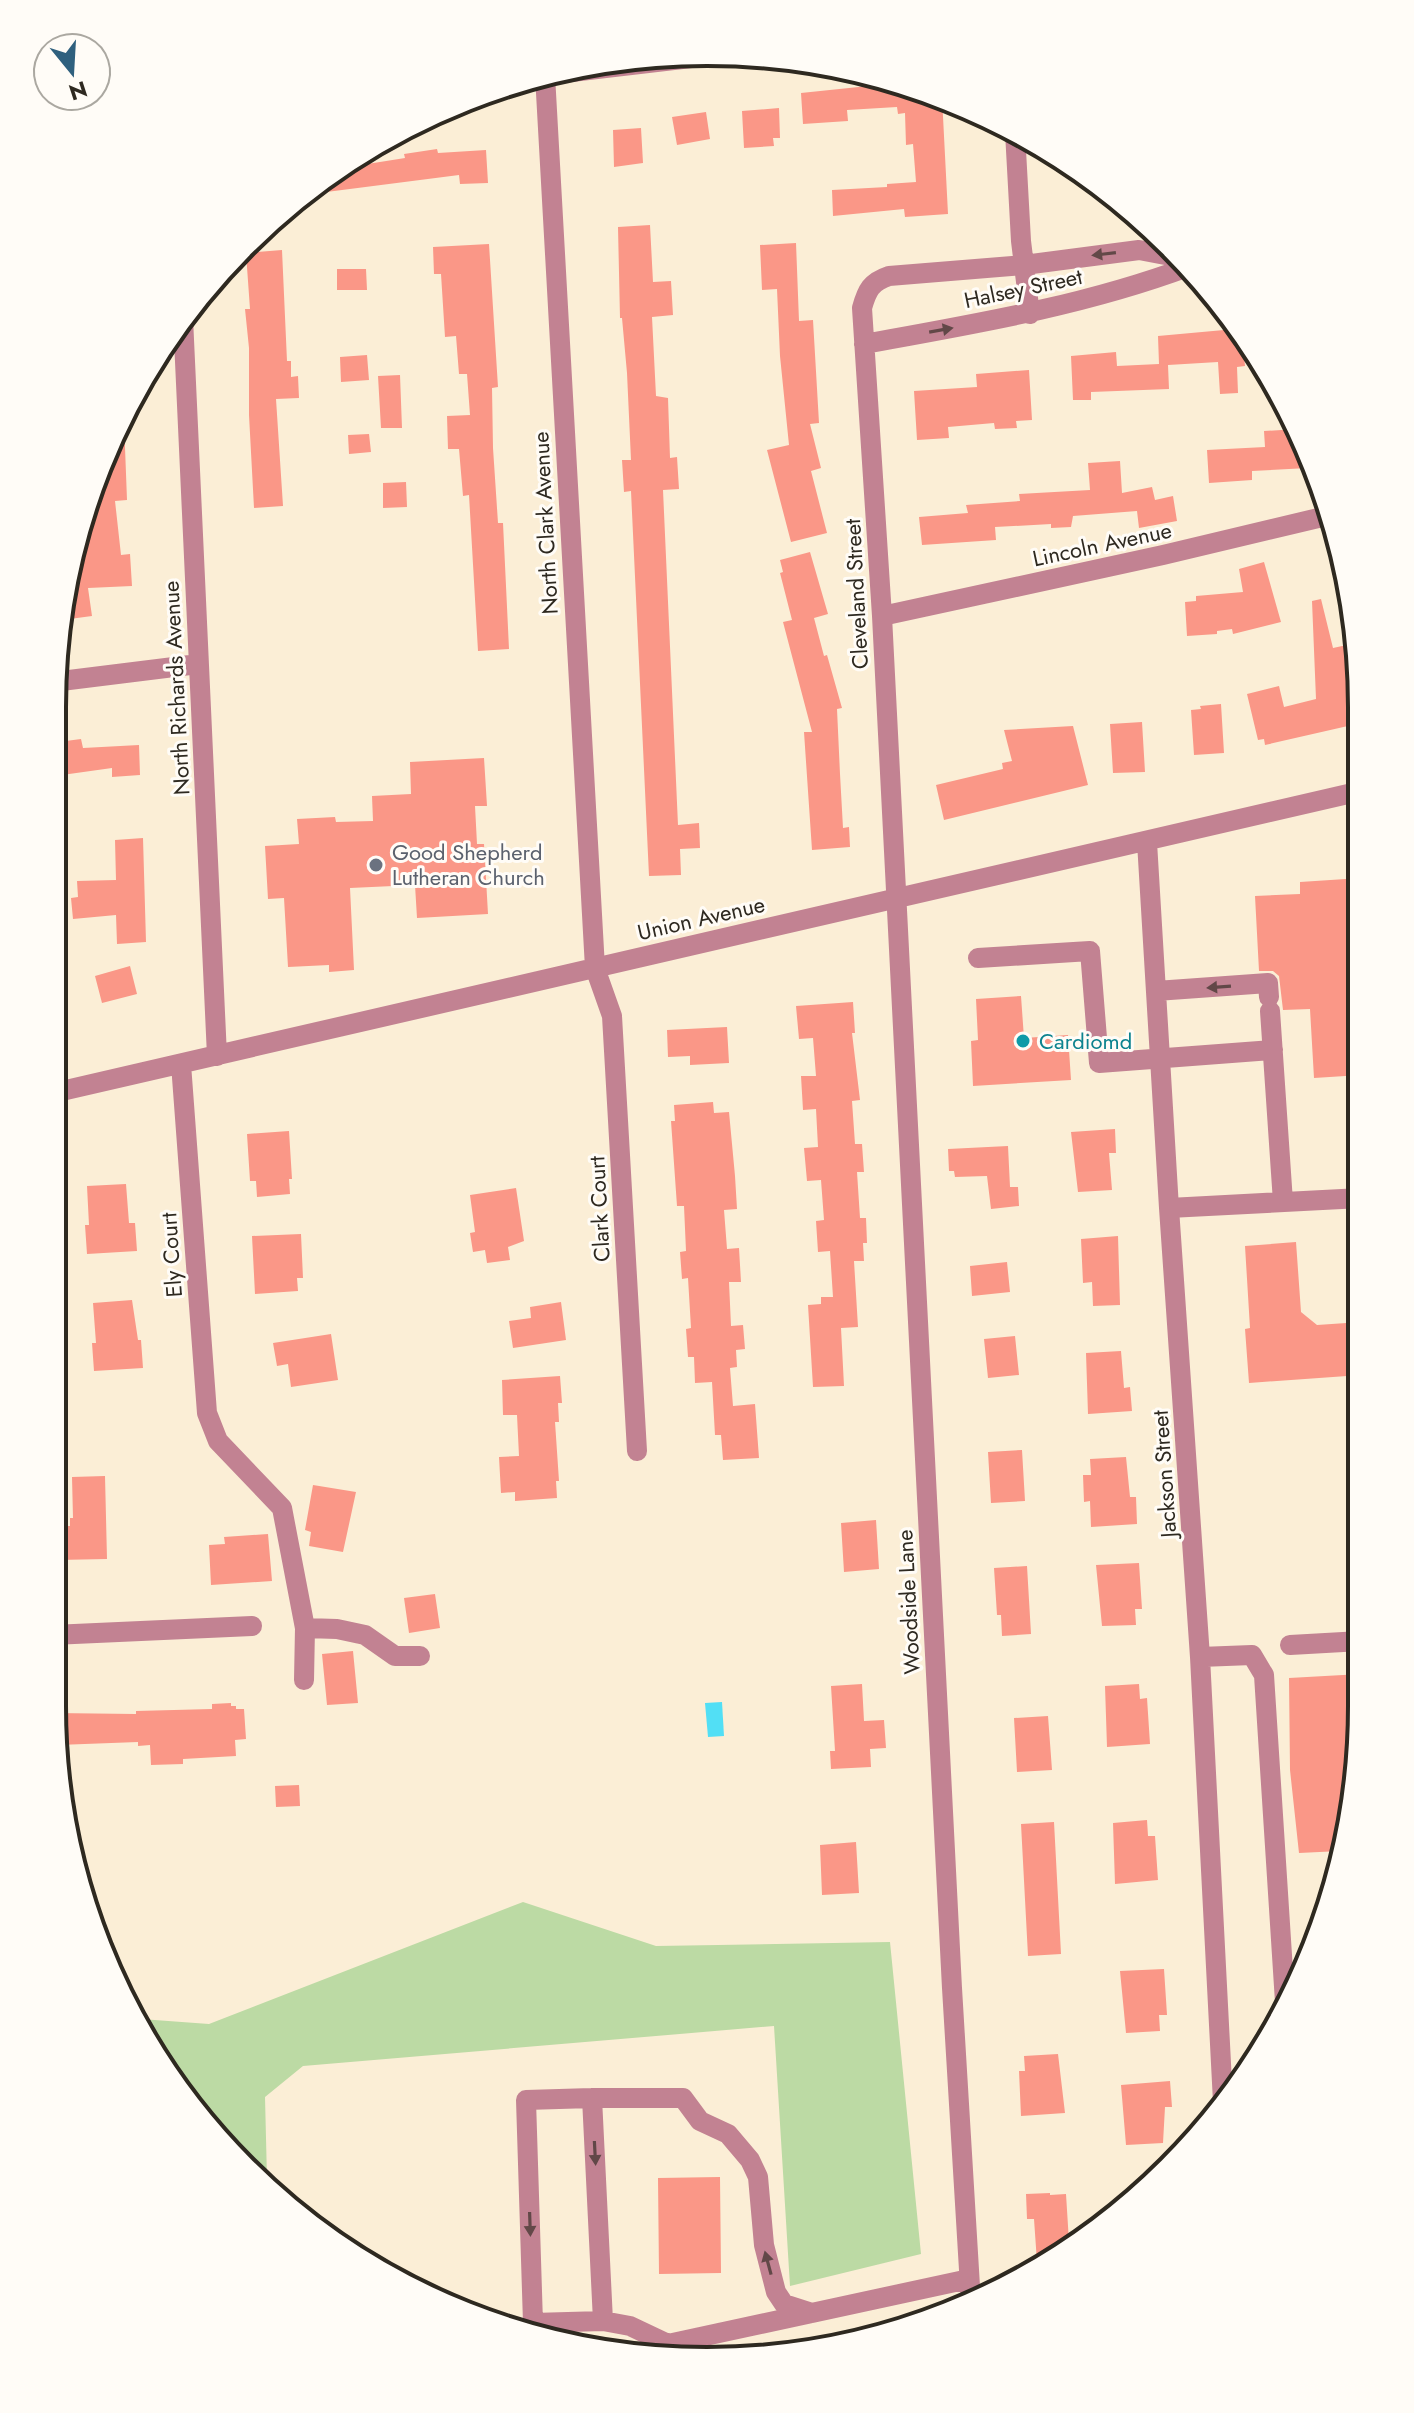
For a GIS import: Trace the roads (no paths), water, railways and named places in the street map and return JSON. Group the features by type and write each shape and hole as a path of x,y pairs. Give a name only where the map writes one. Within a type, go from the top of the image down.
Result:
{"street":[{"name":"North Clark Avenue","path":"546,87 595,968"},
{"path":"1016,145 1030,314"},
{"name":"Halsey Street","path":"868,289 877,280 889,276 1024,265 1139,250 1160,254"},
{"name":"Halsey Street","path":"864,344 1030,314 1136,286 1177,271"},
{"name":"Cleveland Street","path":"868,289 862,308 896,898"},
{"name":"North Richards Avenue","path":"184,337 217,1056"},
{"name":"Lincoln Avenue","path":"882,616 1319,518"},
{"path":"67,680 198,664"},
{"name":"Union Avenue","path":"66,1090 1348,794"},
{"name":"Jackson Street","path":"1147,842 1200,1657 1222,2087"},
{"name":"Woodside Lane","path":"896,898 970,2290"},
{"path":"978,958 1090,951 1099,1063 1273,1050"},
{"name":"Clark Court","path":"595,968 612,1016 637,1451"},
{"path":"1156,991 1268,983 1283,1202"},
{"name":"Ely Court","path":"181,1064 207,1413 218,1441 282,1508 305,1628"},
{"path":"1169,1208 1348,1199"},
{"path":"66,1634 252,1626"},
{"path":"304,1680 305,1628 337,1629 365,1635 395,1656 420,1656"},
{"path":"1290,1645 1348,1642"},
{"path":"1200,1657 1252,1655 1264,1675 1284,1986"},
{"path":"592,2098 603,2321"},
{"path":"533,2323 526,2100 683,2098 700,2121 728,2134 750,2160 758,2177 764,2245 776,2292 784,2304 816,2314"},
{"path":"534,2323 603,2321 630,2326 668,2344 969,2279"}],"water":[{"path":"722,1702 724,1736 708,1737 705,1703"}],"place":[{"name":"Good Shepherd Lutheran Church","path":"376,865"},
{"name":"Cardiomd","path":"1023,1041"}]}
